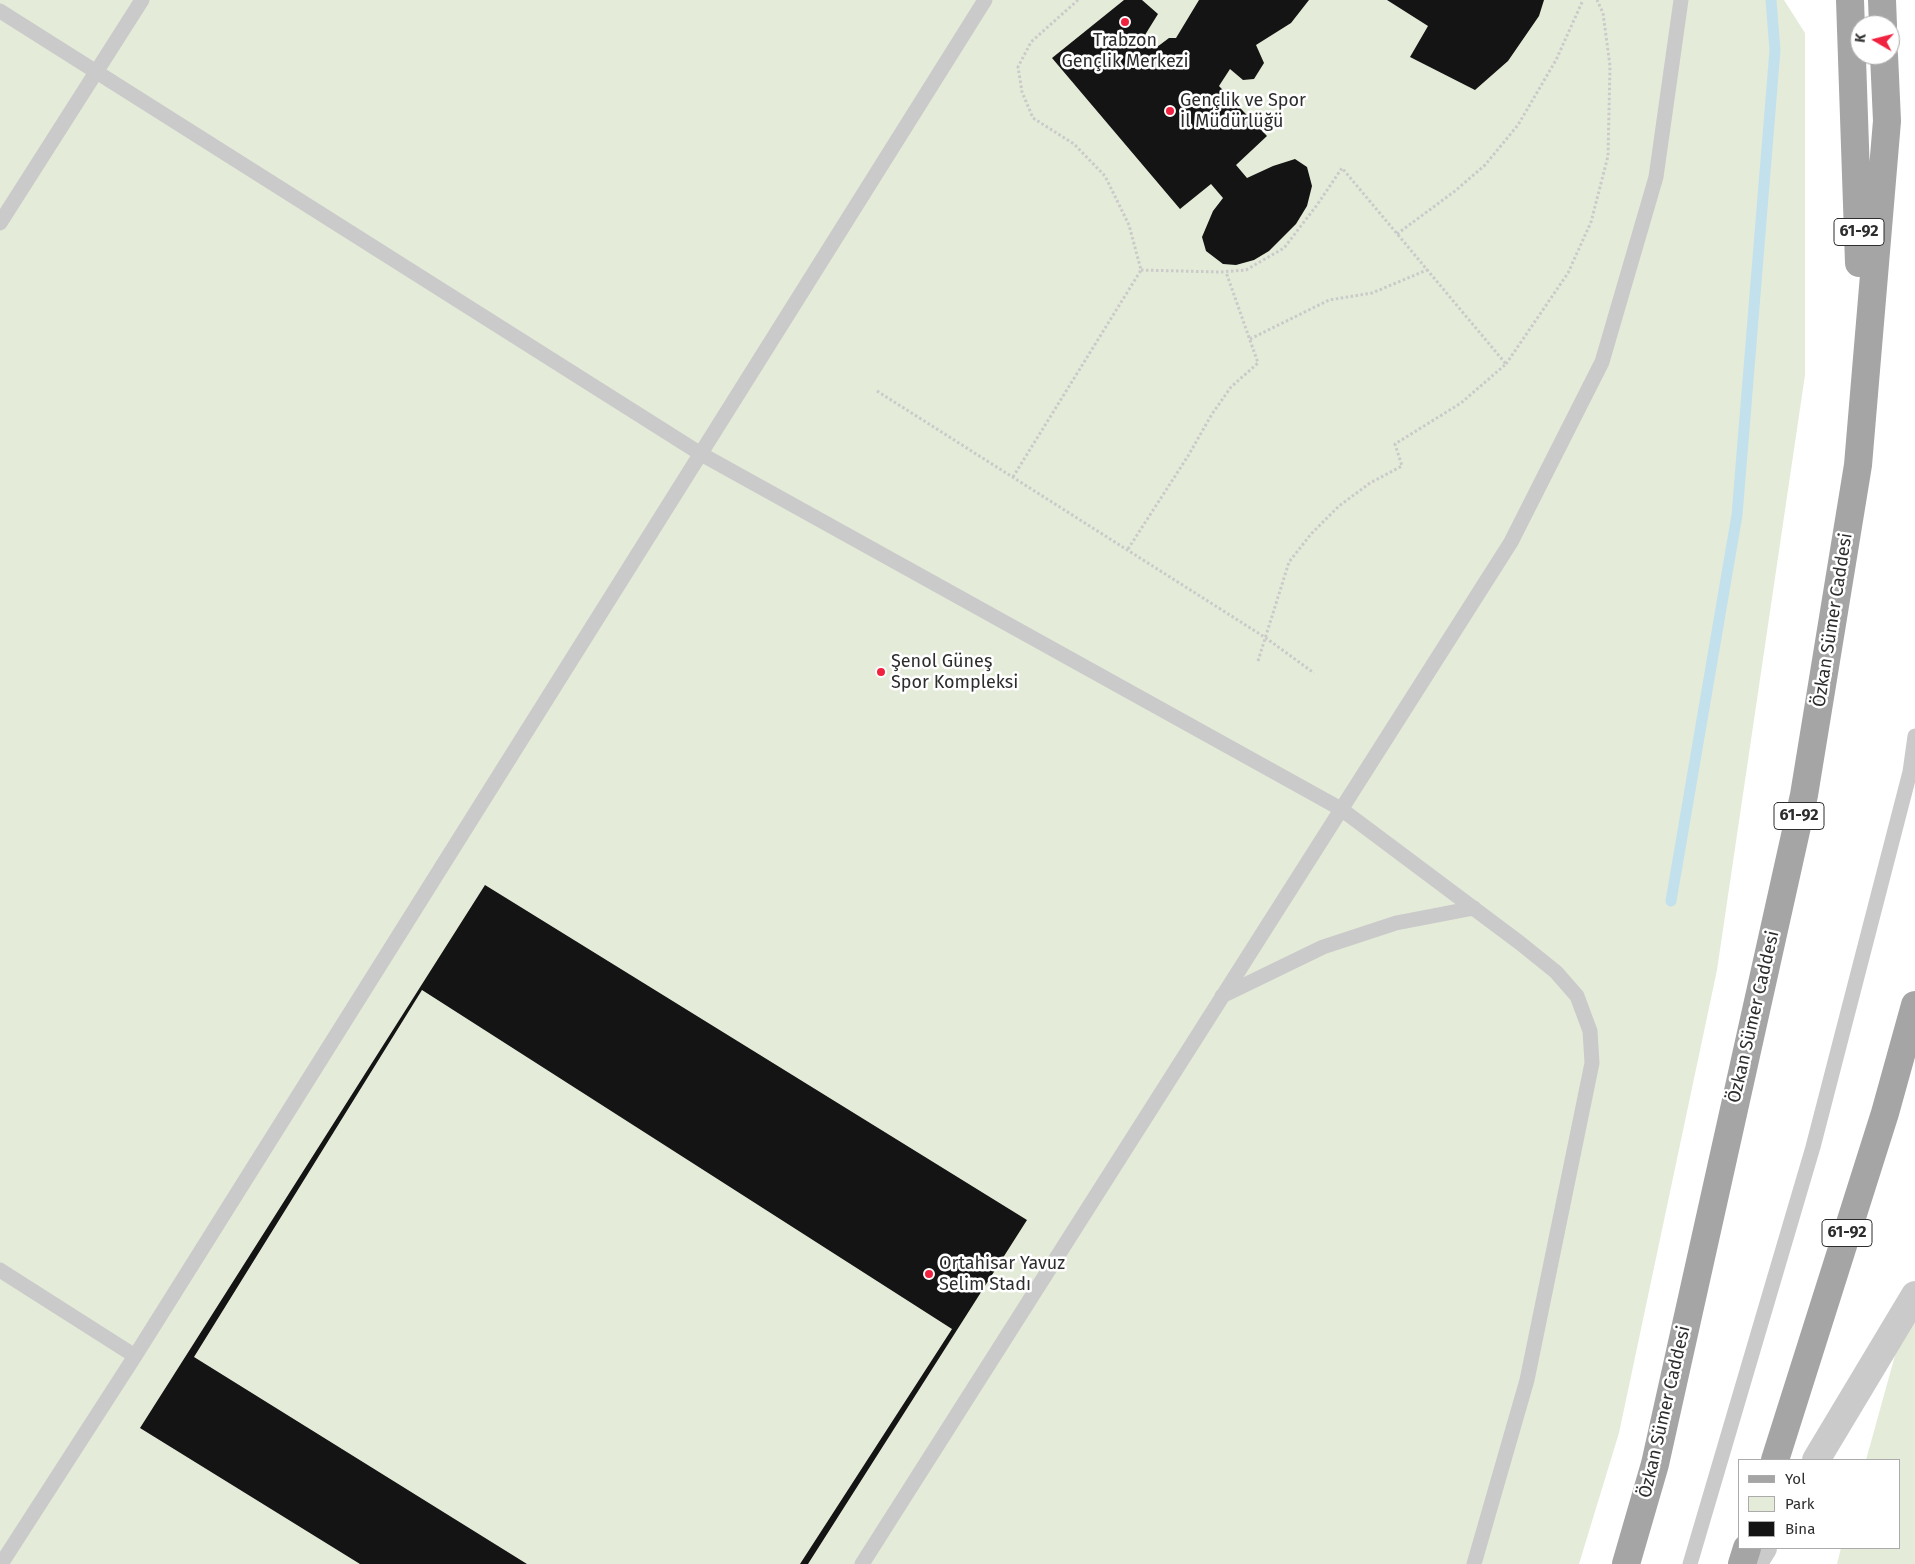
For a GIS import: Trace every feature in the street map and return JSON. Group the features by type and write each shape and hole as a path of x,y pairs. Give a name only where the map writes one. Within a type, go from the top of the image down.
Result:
{"main road":[{"name":"Özkan Sümer Caddesi","path":"1850,0 1859,234 1858,465"},
{"path":"1882,0 1883,15"},
{"name":"Özkan Sümer Caddesi","path":"1626,1564 1655,1464 1804,795 1858,465 1887,121 1884,65"},
{"name":"61-92","path":"1775,1459 1885,1113 1915,1005"},
{"path":"1742,1564 1747,1549"}],"street":[{"path":"1817,1459 1915,1295"},
{"path":"1753,1564 1762,1549"}],"lane":[{"path":"0,223 142,0"},
{"path":"1,1564 135,1356 985,0"},
{"path":"862,1564 1511,542 1602,362 1656,177 1681,0"},
{"path":"0,11 701,454 1341,809 1556,972 1577,996 1590,1032 1592,1062 1527,1380 1474,1564"},
{"path":"1690,1564 1813,1147 1910,772 1915,736"},
{"path":"1222,996 1323,947 1396,923 1474,908"},
{"path":"0,1270 135,1356"}],"path":[{"path":"1012,477 1141,270 1129,226 1105,176 1074,144 1033,118 1022,92 1018,67 1031,42 1078,0"},
{"path":"1397,234 1456,191 1485,165 1518,125 1556,60 1583,0"},
{"path":"1258,661 1289,562 1311,534 1339,506 1370,483 1402,466 1395,444 1461,403 1506,364 1568,274 1591,222 1608,156 1610,66 1603,13 1597,0"},
{"path":"1141,270 1226,272 1246,270 1284,248 1318,205 1342,168 1506,364"},
{"path":"1250,339 1329,300 1372,293 1427,270"},
{"path":"1128,549 1231,387 1258,363 1226,272"},
{"path":"877,391 1266,638 1314,673"}],"green space":[{"name":"Şenol Güneş Spor Kompleksi","path":"0,0 1784,0 1805,33 1805,375 1717,970 1619,1433 1579,1564 0,1564"},
{"path":"1915,1283 1915,1564 1837,1564 1841,1549 1900,1549 1900,1459 1866,1459"}],"building":[{"name":"Gençlik ve Spor İl Müdürlüğü","path":"1124,0 1142,0 1158,14 1145,35 1157,47 1169,38 1176,38 1199,0 1309,0 1291,23 1256,45 1264,63 1254,79 1243,80 1230,69 1219,86 1267,136 1236,165 1247,178 1273,166 1295,159 1307,167 1312,186 1307,206 1296,224 1269,251 1254,260 1236,265 1223,264 1206,251 1202,237 1213,211 1223,198 1211,184 1180,209 1052,58"},
{"path":"1387,0 1544,0 1539,16 1508,61 1475,90 1410,57 1428,26"},
{"name":"Ortahisar Yavuz Selim Stadı","path":"485,885 1027,1220 808,1564 800,1564 952,1329 422,990 194,1357 527,1564 360,1564 140,1428"}],"waterway":[{"path":"1671,901 1737,515 1775,50 1771,0"}],"place":[{"name":"Trabzon Gençlik Merkezi","path":"1125,22"},
{"name":"Gençlik ve Spor İl Müdürlüğü","path":"1170,111"},
{"name":"Şenol Güneş Spor Kompleksi","path":"881,672"},
{"name":"Ortahisar Yavuz Selim Stadı","path":"929,1274"}]}
